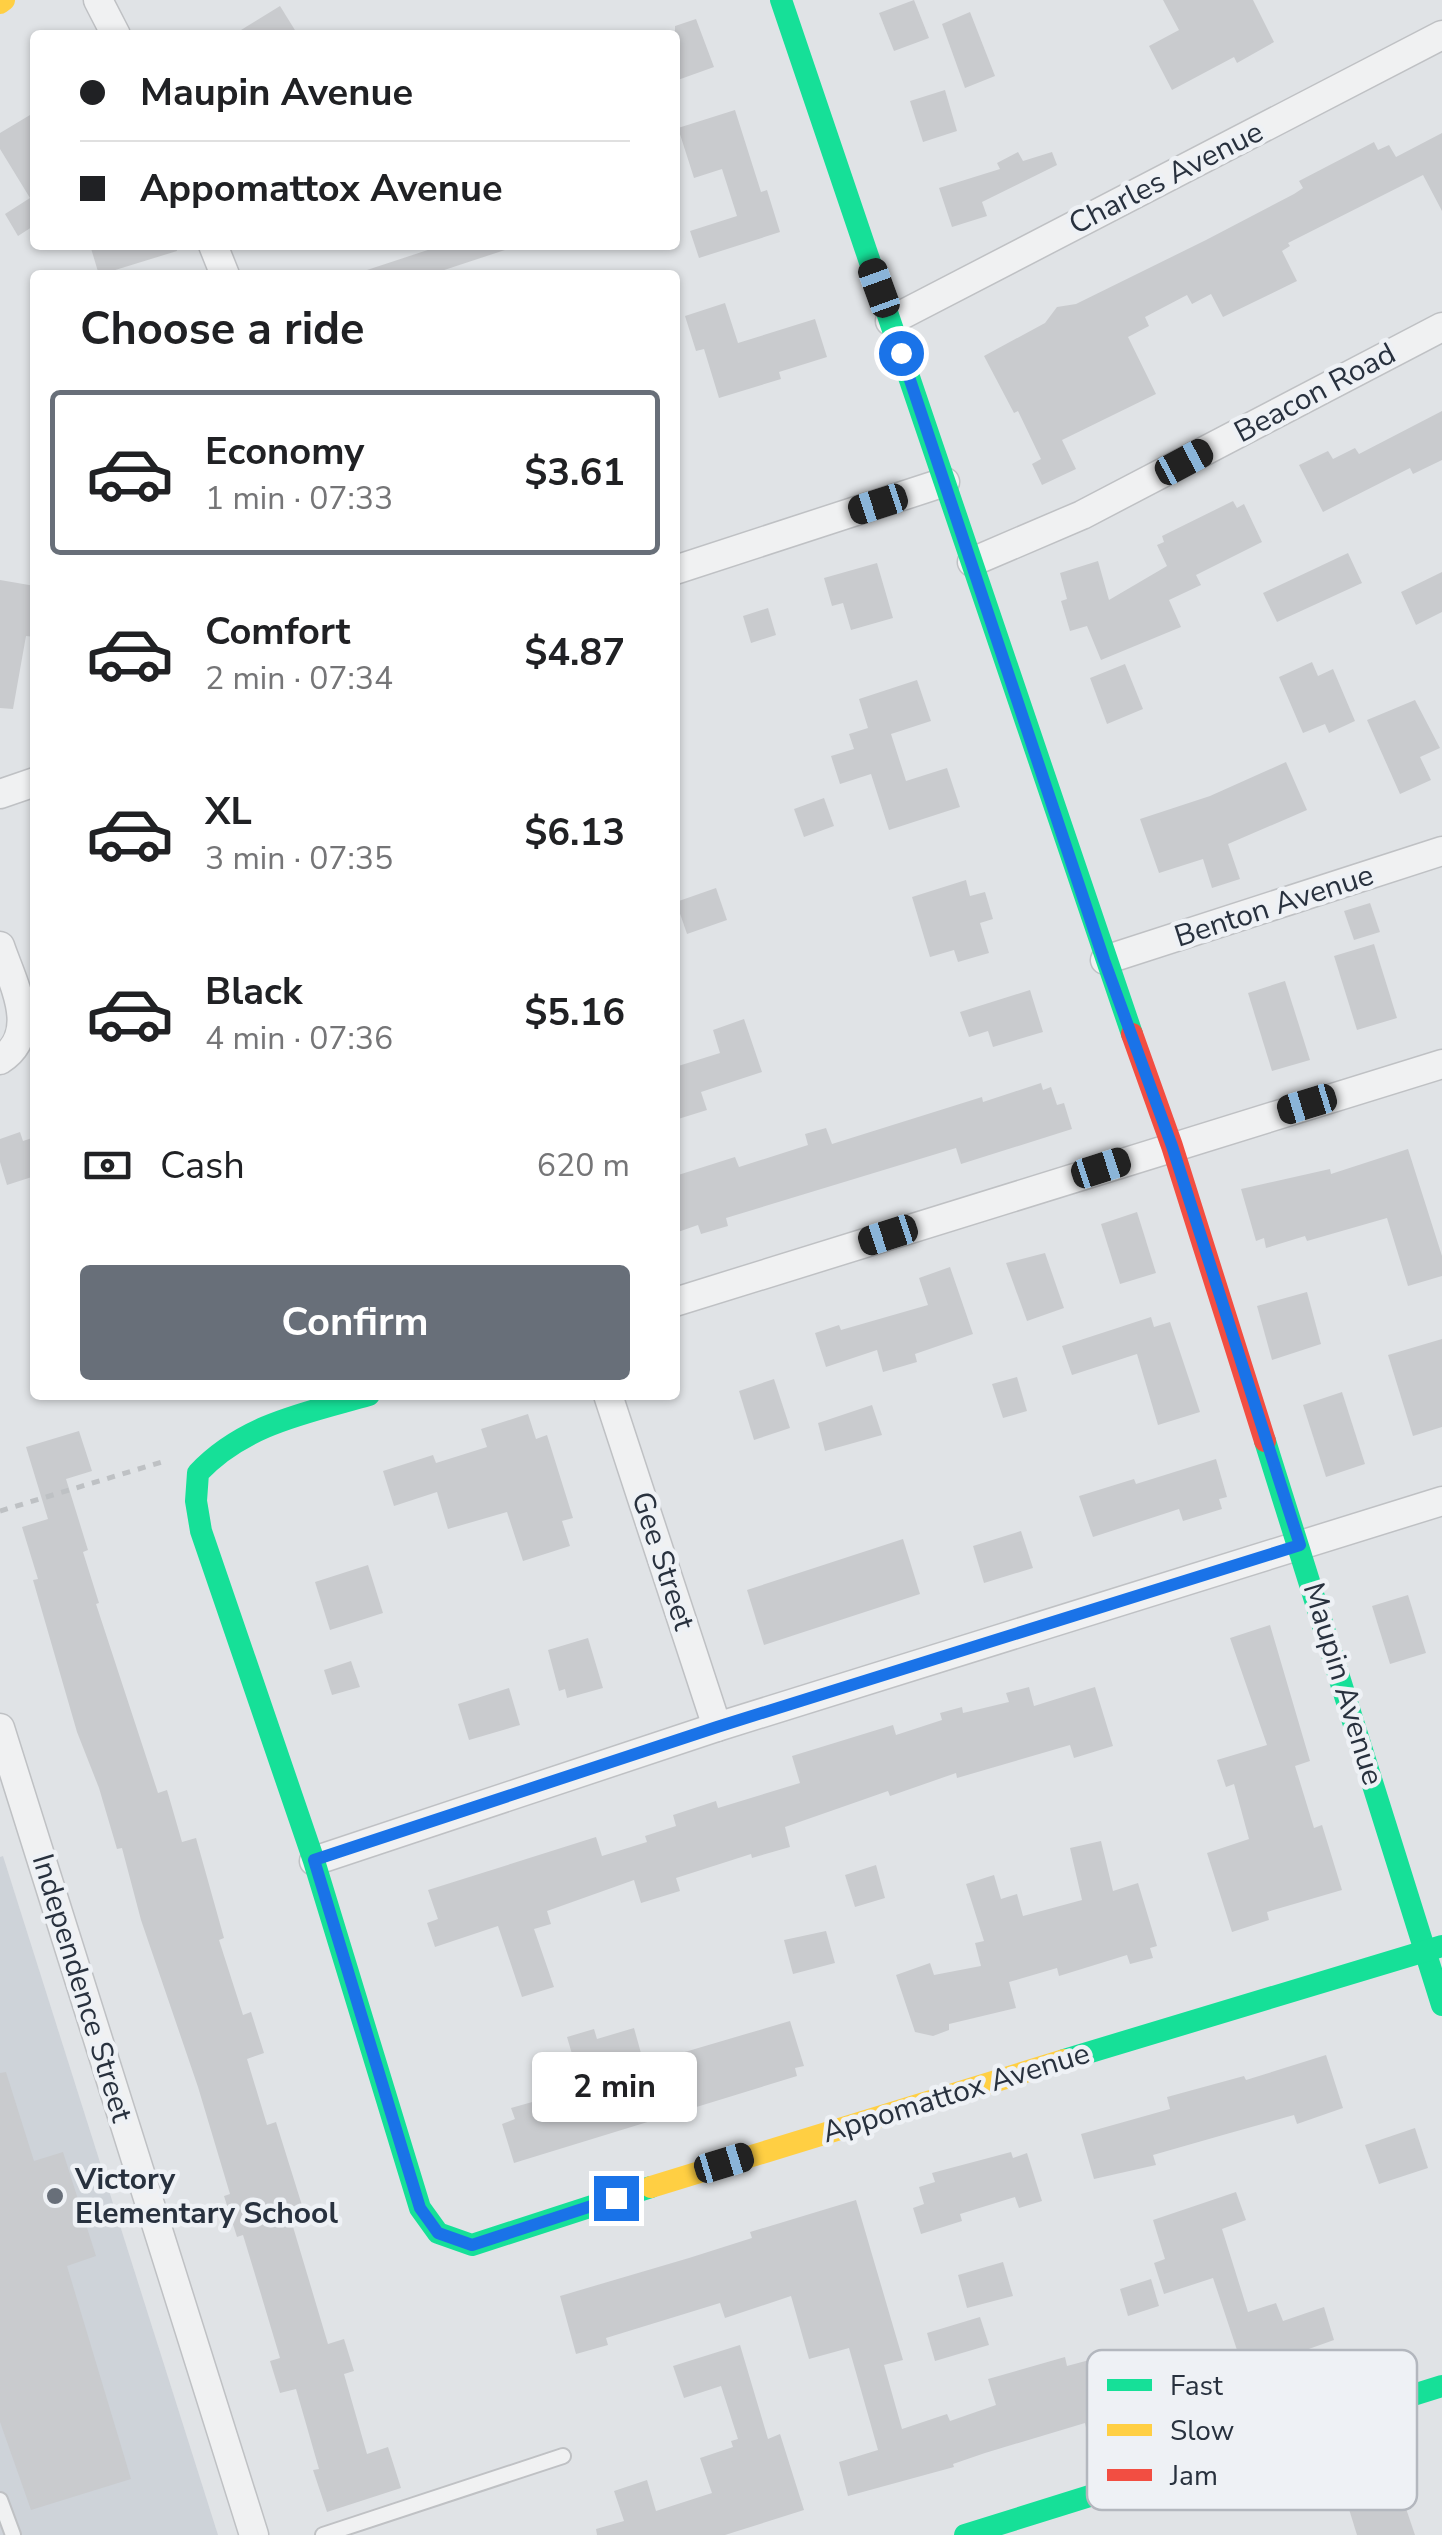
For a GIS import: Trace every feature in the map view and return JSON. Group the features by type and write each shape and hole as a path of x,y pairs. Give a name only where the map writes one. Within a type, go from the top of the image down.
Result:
{"street":[{"path":"98,0 113,30"},
{"name":"Maupin Avenue","path":"781,0 1104,960 1172,1146 1434,1948 1442,2005"},
{"name":"Charles Avenue","path":"890,321 1442,35"},
{"name":"Beacon Road","path":"972,562 1082,515 1442,327"},
{"path":"680,568 945,482"},
{"path":"0,794 30,784"},
{"name":"Benton Avenue","path":"1104,960 1442,851"},
{"path":"0,946 23,1025 20,1039 0,1060"},
{"path":"680,1300 1442,1064"},
{"path":"352,1400 261,1427 225,1444 198,1472 196,1501 202,1531 314,1860 717,1727 1442,1501"},
{"name":"Gee Street","path":"610,1400 717,1727"},
{"name":"Independence Street","path":"0,1728 254,2535"},
{"name":"Appomattox Avenue","path":"314,1860 420,2208 438,2233 472,2245 724,2163 1434,1948"},
{"path":"1417,2394 1442,2386"},
{"path":"965,2535 1087,2497"}],"lane":[{"path":"323,2535 563,2456"},
{"path":"0,2500 13,2535"}],"path":[{"path":"0,1511 175,1458 198,1472"}],"shaded area":[{"name":"Victory Elementary School","path":"3,1856 218,2535 0,2535"}],"building":[{"path":"914,0 929,38 894,51 879,13"},
{"path":"1163,0 1253,0 1274,42 1237,63 1234,57 1172,90 1149,46 1179,30"},
{"path":"280,6 295,30 241,30"},
{"path":"970,12 995,76 965,88 942,24"},
{"path":"696,19 714,67 680,79 680,30 675,30 675,26"},
{"path":"945,90 957,131 923,142 910,101"},
{"path":"735,110 761,192 767,190 780,232 699,258 690,231 737,216 722,169 694,178 680,127"},
{"path":"30,115 30,198 0,149 0,133"},
{"path":"1442,133 1442,211 1423,175 1288,243 1290,246 1282,251 1297,281 1223,317 1211,294 1192,304 1187,295 1145,317 1149,326 1128,337 1156,394 1062,440 1076,469 1042,485 1032,464 1041,459 1018,411 1014,413 984,356 1045,323 1057,307 1076,304 1206,240 1294,194 1303,188 1299,181 1374,142 1378,150 1389,145 1396,157"},
{"path":"1018,152 1023,161 1052,152 1057,165 982,202 987,216 952,227 939,188 1000,169 997,163"},
{"path":"30,198 30,228 18,236 5,214"},
{"path":"92,250 177,250 115,270 98,270"},
{"path":"428,250 505,250 444,270 367,270"},
{"path":"725,303 738,343 815,319 827,357 779,372 781,379 719,398 704,349 696,351 685,316"},
{"path":"1442,411 1442,460 1413,474 1410,468 1323,512 1299,465 1328,451 1333,459 1355,448 1359,454"},
{"path":"1233,501 1237,508 1244,504 1262,542 1196,575 1201,585 1169,600 1181,627 1101,660 1087,626 1070,631 1061,601 1067,599 1060,573 1098,561 1109,600 1167,566 1157,545 1164,542 1162,536"},
{"path":"1348,553 1362,583 1277,622 1263,593"},
{"path":"877,563 893,618 851,630 843,603 832,606 824,578"},
{"path":"1442,572 1442,612 1416,625 1401,592"},
{"path":"0,580 30,585 30,636 26,636 13,709 0,708"},
{"path":"768,608 776,635 751,643 743,616"},
{"path":"1312,662 1318,676 1333,669 1355,721 1329,733 1325,724 1303,733 1279,677"},
{"path":"1125,664 1143,709 1107,724 1090,678"},
{"path":"917,680 931,721 891,734 906,781 947,768 960,807 889,830 871,774 840,784 831,756 854,749 849,734 868,728 859,699"},
{"path":"1415,700 1440,748 1420,757 1431,780 1400,794 1367,720"},
{"path":"1286,762 1307,810 1228,844 1240,879 1212,888 1203,859 1159,873 1140,819 1210,796"},
{"path":"824,798 834,826 804,837 794,809"},
{"path":"966,880 970,896 985,892 993,919 980,923 989,953 958,962 954,950 930,957 912,897"},
{"path":"716,888 727,920 687,934 680,901"},
{"path":"1370,903 1380,932 1354,940 1344,911"},
{"path":"1374,944 1397,1018 1357,1030 1334,956"},
{"path":"1285,981 1310,1060 1272,1071 1248,993"},
{"path":"1030,990 1043,1032 993,1047 988,1031 969,1037 960,1012"},
{"path":"744,1019 762,1072 701,1092 707,1110 680,1118 680,1065 720,1053 713,1030"},
{"path":"1041,1083 1043,1090 1051,1087 1057,1105 1064,1103 1072,1129 961,1164 956,1148 726,1218 728,1226 701,1234 698,1225 680,1231 680,1174 735,1157 739,1167 808,1145 805,1134 826,1128 832,1144 982,1097 983,1102"},
{"path":"20,1132 23,1141 30,1139 30,1178 7,1185 0,1162 0,1139"},
{"path":"1408,1149 1442,1256 1442,1276 1408,1286 1387,1218 1307,1241 1305,1236 1266,1248 1264,1238 1256,1241 1241,1189 1330,1169 1331,1174"},
{"path":"1137,1212 1156,1273 1120,1284 1101,1224"},
{"path":"1045,1253 1064,1308 1027,1321 1006,1263"},
{"path":"950,1267 973,1334 915,1354 917,1362 883,1372 877,1350 826,1367 815,1333 839,1325 841,1330 928,1305 919,1278"},
{"path":"1307,1292 1321,1344 1272,1360 1257,1306"},
{"path":"1151,1317 1154,1327 1170,1322 1200,1412 1158,1425 1137,1354 1072,1375 1062,1346"},
{"path":"1442,1339 1442,1427 1413,1436 1388,1355"},
{"path":"1017,1377 1027,1411 1003,1418 992,1384"},
{"path":"774,1379 790,1428 754,1440 739,1391"},
{"path":"1342,1392 1365,1464 1326,1477 1303,1405"},
{"path":"872,1405 882,1435 825,1451 818,1423"},
{"path":"528,1414 536,1439 547,1435 573,1518 562,1521 570,1546 523,1561 507,1512 448,1529 437,1492 394,1506 383,1471 433,1455 436,1463 487,1447 481,1429"},
{"path":"79,1431 92,1471 66,1479 88,1550 83,1552 99,1603 96,1604 158,1793 167,1790 182,1842 196,1838 224,1938 219,1940 243,2015 251,2012 264,2053 247,2059 267,2125 276,2122 305,2215 291,2220 328,2344 344,2339 354,2371 344,2374 367,2454 388,2447 401,2488 327,2512 313,2470 319,2469 296,2389 280,2393 270,2361 280,2358 243,2235 237,2237 224,2196 230,2194 198,2087 141,1920 122,1848 117,1849 77,1732 33,1580 38,1579 22,1527 48,1519 26,1447"},
{"path":"1216,1459 1227,1497 1219,1499 1222,1509 1183,1521 1179,1509 1093,1537 1079,1496 1134,1479 1136,1484"},
{"path":"1021,1531 1033,1568 984,1583 973,1546"},
{"path":"903,1539 920,1594 764,1645 747,1590"},
{"path":"368,1565 383,1613 330,1630 315,1582"},
{"path":"1408,1595 1426,1653 1390,1664 1372,1606"},
{"path":"1270,1625 1310,1761 1295,1766 1314,1828 1322,1825 1342,1890 1267,1912 1269,1920 1232,1932 1207,1853 1249,1839 1234,1784 1226,1787 1217,1760 1267,1745 1230,1638"},
{"path":"588,1638 603,1688 567,1698 565,1689 559,1691 548,1650"},
{"path":"351,1661 360,1687 332,1695 324,1670"},
{"path":"1029,1687 1034,1706 1095,1687 1113,1746 1074,1758 1070,1745 957,1778 956,1773 890,1796 888,1791 785,1827 790,1847 752,1858 751,1854 676,1878 680,1891 641,1903 634,1880 547,1911 551,1924 534,1929 554,1987 522,1997 498,1926 435,1947 427,1923 438,1919 428,1890 596,1837 602,1856 647,1842 645,1836 676,1826 673,1815 716,1801 718,1808 800,1783 792,1756 893,1725 896,1735 942,1720 940,1713 962,1707 963,1713 1009,1702 1006,1693"},
{"path":"509,1688 520,1725 469,1740 458,1704"},
{"path":"1101,1841 1113,1891 1138,1883 1157,1946 1150,1948 1153,1958 1130,1964 1127,1955 1059,1976 1057,1968 1009,1982 1016,2008 949,2024 949,2030 933,2036 915,2032 896,1975 930,1963 934,1975 981,1966 975,1943 984,1941 966,1884 994,1875 1001,1899 1017,1894 1023,1916 1082,1900 1070,1848"},
{"path":"876,1865 885,1898 855,1907 845,1875"},
{"path":"826,1931 835,1963 793,1974 784,1940"},
{"path":"790,2021 804,2066 795,2068 797,2076 514,2163 502,2124 515,2119 511,2108 582,2088 567,2037 594,2029 597,2039 634,2028 644,2064"},
{"path":"1326,2055 1343,2108 1297,2124 1294,2115 1230,2133 1153,2155 1156,2165 1094,2179 1081,2134 1170,2109 1167,2097 1244,2076 1246,2080"},
{"path":"6,2072 34,2161 63,2152 96,2256 67,2266 131,2479 31,2510 0,2422 0,2073"},
{"path":"1415,2128 1428,2168 1379,2184 1365,2145"},
{"path":"1011,2152 1013,2158 1027,2153 1042,2201 1019,2208 1015,2197 960,2214 962,2221 921,2234 913,2208 924,2204 919,2187 935,2182 932,2173"},
{"path":"1236,2192 1246,2220 1222,2229 1248,2312 1276,2303 1283,2321 1324,2307 1334,2340 1306,2350 1237,2350 1213,2278 1164,2294 1154,2263 1165,2259 1153,2220"},
{"path":"856,2200 903,2360 884,2365 902,2429 947,2414 950,2421 996,2405 988,2379 1065,2357 1067,2366 1087,2361 1087,2432 1085,2423 985,2453 953,2464 954,2467 848,2496 839,2462 878,2450 849,2348 809,2359 791,2296 725,2318 720,2303 606,2338 608,2345 576,2354 560,2296 752,2238 750,2232"},
{"path":"1003,2262 1013,2296 967,2308 958,2275"},
{"path":"1151,2279 1159,2306 1128,2316 1120,2289"},
{"path":"980,2317 989,2345 935,2361 927,2333"},
{"path":"740,2345 768,2439 780,2434 804,2510 725,2535 597,2535 596,2529 624,2521 614,2491 647,2480 656,2511 712,2493 700,2458 733,2447 731,2441 738,2439 721,2386 684,2398 673,2366"},
{"path":"1349,2510 1407,2510 1415,2535 1357,2535"}],"traffic: fast":[{"path":"781,0 1132,1034"},
{"path":"352,1400 277,1422 235,1443 198,1473 196,1501 201,1531 314,1861 420,2208 438,2233 472,2245 651,2187"},
{"path":"1265,1441 1442,2005"},
{"path":"1064,2060 1442,1946"},
{"path":"1417,2394 1442,2386"},
{"path":"965,2535 1087,2497"}],"traffic: slow":[{"path":"0,3 4,0"},
{"path":"651,2187 1064,2060"}],"traffic: jam":[{"path":"1132,1034 1172,1146 1265,1441"}],"place":[{"name":"Victory Elementary School","path":"55,2196"}],"route":[{"path":"616,2198 472,2245 438,2233 420,2208 314,1860 717,1727 1300,1545 1172,1146 1104,960 901,353"}]}
